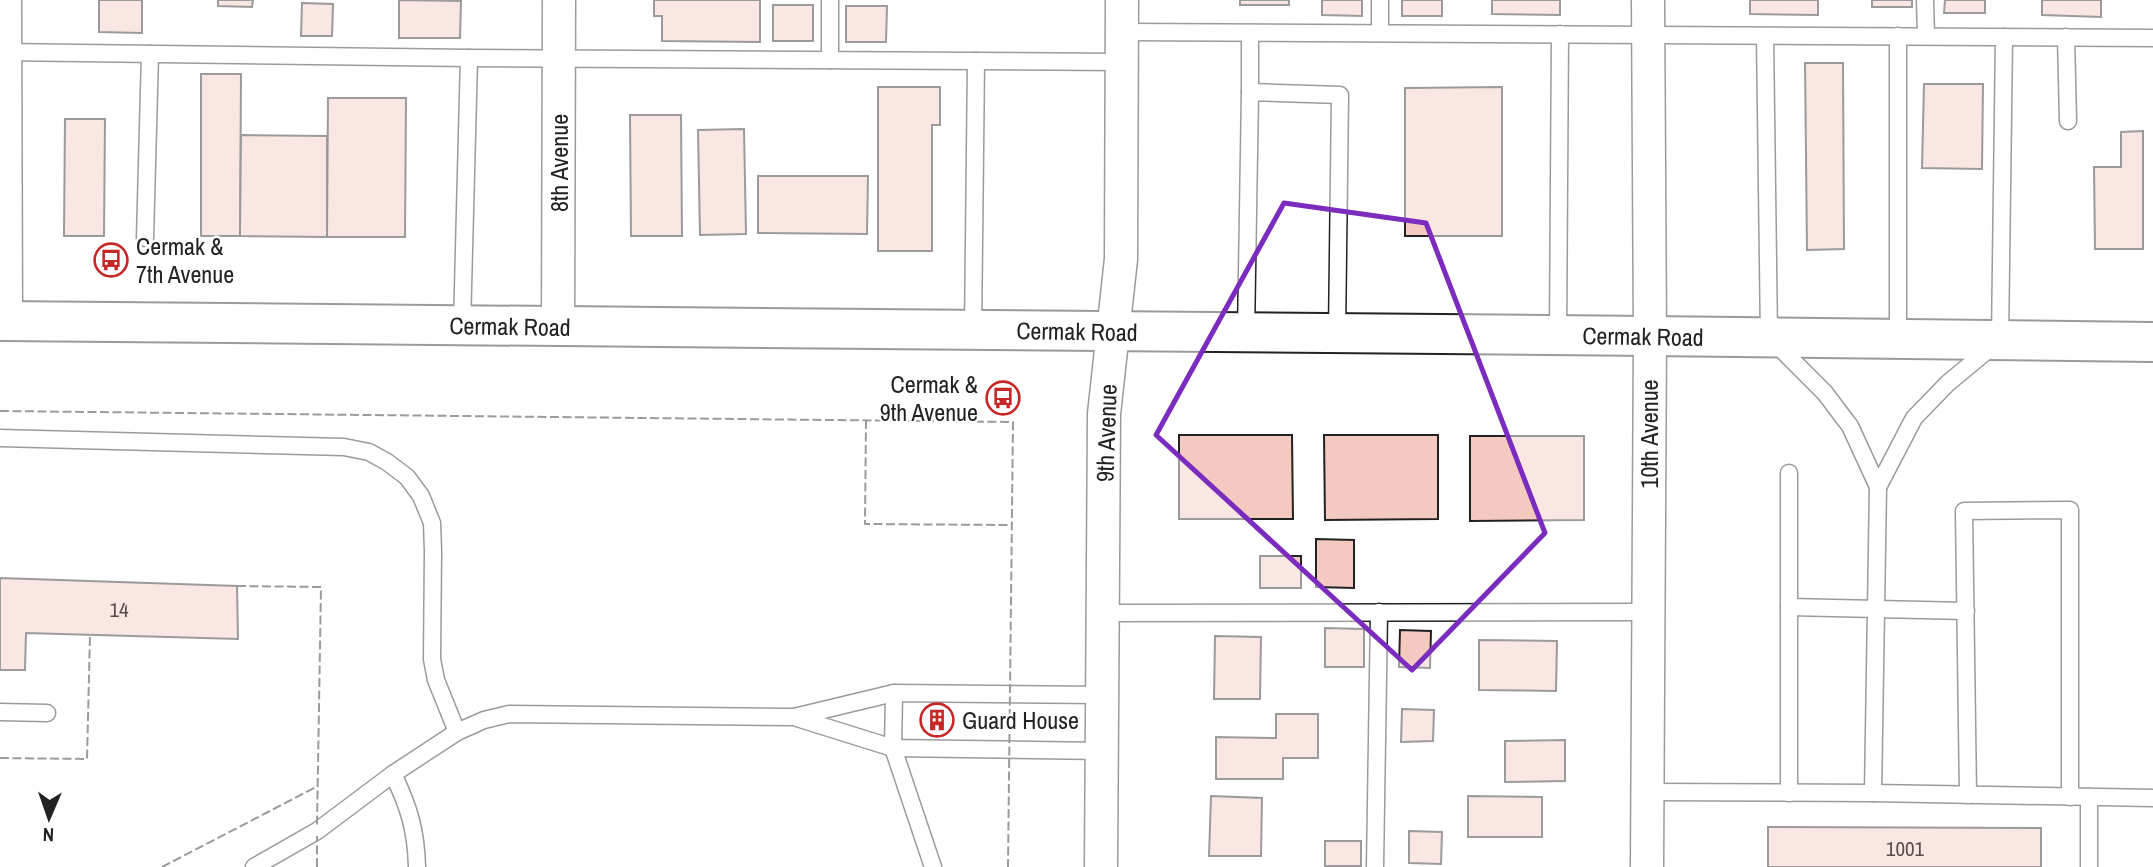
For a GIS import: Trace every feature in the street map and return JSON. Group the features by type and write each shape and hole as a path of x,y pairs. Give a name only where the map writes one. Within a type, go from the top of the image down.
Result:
{"main road":[{"name":"Cermak Road","path":"3,321 2153,342"}],"street":[{"path":"3,321 5,0"},
{"name":"8th Avenue","path":"558,327 559,0"},
{"name":"9th Avenue","path":"1101,867 1104,414 1121,259 1122,0"},
{"name":"10th Avenue","path":"1647,867 1650,336 1648,0"}],"lane":[{"path":"830,0 830,60"},
{"path":"1380,0 1380,33"},
{"path":"1925,0 1926,36"},
{"path":"3,52 976,61 1250,33 2153,38"},
{"path":"1246,333 1250,33"},
{"path":"1558,335 1560,34"},
{"path":"1765,36 1769,337 1825,393 1843,417 1878,487 1873,793"},
{"path":"1898,36 1898,339"},
{"path":"1878,487 1914,418 1948,383 2000,340 2004,37"},
{"path":"2066,37 2068,121"},
{"path":"145,238 150,54"},
{"path":"462,326 468,58"},
{"path":"973,331 976,61"},
{"path":"1250,92 1339,95 1337,334"},
{"path":"0,438 344,447 369,452 387,462 407,477 421,496 432,523 432,659 436,680 457,732"},
{"path":"1789,473 1789,793"},
{"path":"1968,795 1964,511 2070,510 2070,797"},
{"path":"1789,607 1966,611"},
{"path":"1375,867 1379,612"},
{"path":"1102,613 1648,612"},
{"path":"254,867 317,831 393,774 457,732 484,720 509,714 794,717 894,693 1102,695"},
{"path":"894,693 893,748 933,867"},
{"path":"0,712 47,713"},
{"path":"794,717 893,748 1102,751"},
{"path":"393,774 408,805 418,867"},
{"path":"1647,792 2153,798"},
{"path":"2089,797 2089,867"}],"highlighted area":[{"path":"1284,203 1426,223 1545,533 1412,670 1156,435"}],"building":[{"path":"99,0 142,0 142,33 99,32"},
{"path":"218,0 253,0 252,7 218,6"},
{"path":"399,0 461,1 460,38 399,38"},
{"path":"654,0 760,0 760,42 662,41 662,16 654,16"},
{"path":"1240,0 1289,0 1289,5 1240,5"},
{"path":"1322,0 1362,0 1362,16 1322,15"},
{"path":"1402,0 1442,0 1442,16 1402,16"},
{"path":"1492,0 1560,0 1560,15 1492,14"},
{"path":"1750,0 1818,0 1818,15 1750,14"},
{"path":"1872,0 1912,0 1912,7 1872,7"},
{"path":"1945,0 1985,0 1985,13 1944,13"},
{"path":"2042,0 2101,0 2101,17 2042,15"},
{"path":"302,3 333,4 332,36 301,36"},
{"path":"773,5 813,5 813,41 773,41"},
{"path":"846,6 887,6 886,42 846,42"},
{"path":"1805,63 1843,63 1844,249 1807,250"},
{"path":"201,74 241,74 240,236 201,236"},
{"path":"1924,84 1983,84 1982,169 1922,168"},
{"path":"878,87 940,87 940,125 932,125 932,251 878,251"},
{"path":"1502,87 1502,236 1405,236 1405,88"},
{"path":"328,98 406,98 405,237 327,237"},
{"path":"630,115 681,115 682,236 631,236"},
{"path":"65,119 105,119 104,236 64,236"},
{"path":"744,129 746,234 700,235 698,130"},
{"path":"2143,131 2143,249 2095,249 2094,167 2121,167 2121,132"},
{"path":"241,135 327,136 327,237 240,236"},
{"path":"758,176 868,176 867,234 758,233"},
{"path":"1179,435 1292,435 1293,519 1179,519"},
{"path":"1324,435 1438,435 1438,519 1325,520"},
{"path":"1470,436 1584,436 1584,520 1470,521"},
{"path":"1316,539 1354,540 1354,588 1316,587"},
{"path":"1260,556 1301,556 1301,588 1260,588"},
{"path":"0,578 237,586 238,639 26,633 25,670 0,670"},
{"path":"1325,628 1364,629 1364,667 1325,667"},
{"path":"1400,630 1431,631 1430,668 1399,667"},
{"path":"1215,636 1261,637 1260,699 1214,699"},
{"path":"1479,640 1557,641 1556,691 1479,690"},
{"name":"Guard House","path":"926,707 949,708 948,732 924,731"},
{"path":"1402,709 1434,710 1433,741 1401,742"},
{"path":"1276,714 1318,714 1318,758 1283,758 1283,779 1216,779 1216,737 1276,738"},
{"path":"1565,740 1565,781 1505,782 1505,741"},
{"path":"1211,796 1262,798 1261,856 1209,856"},
{"path":"1468,796 1542,797 1542,837 1468,837"},
{"path":"1768,827 2041,828 2041,867 1768,867"},
{"path":"1409,831 1442,832 1441,864 1409,863"},
{"path":"1325,841 1361,841 1361,866 1325,866"}],"fence":[{"path":"0,411 1013,422 1008,867"},
{"path":"866,420 865,524 1011,525"},
{"path":"237,586 321,587 317,825"},
{"path":"0,758 87,759 90,635"},
{"path":"162,867 318,786"},
{"path":"317,836 317,867"}],"place":[{"name":"Cermak & 7th Avenue","path":"111,260"},
{"name":"Cermak & 9th Avenue","path":"1003,398"},
{"name":"Guard House","path":"937,720"}]}
